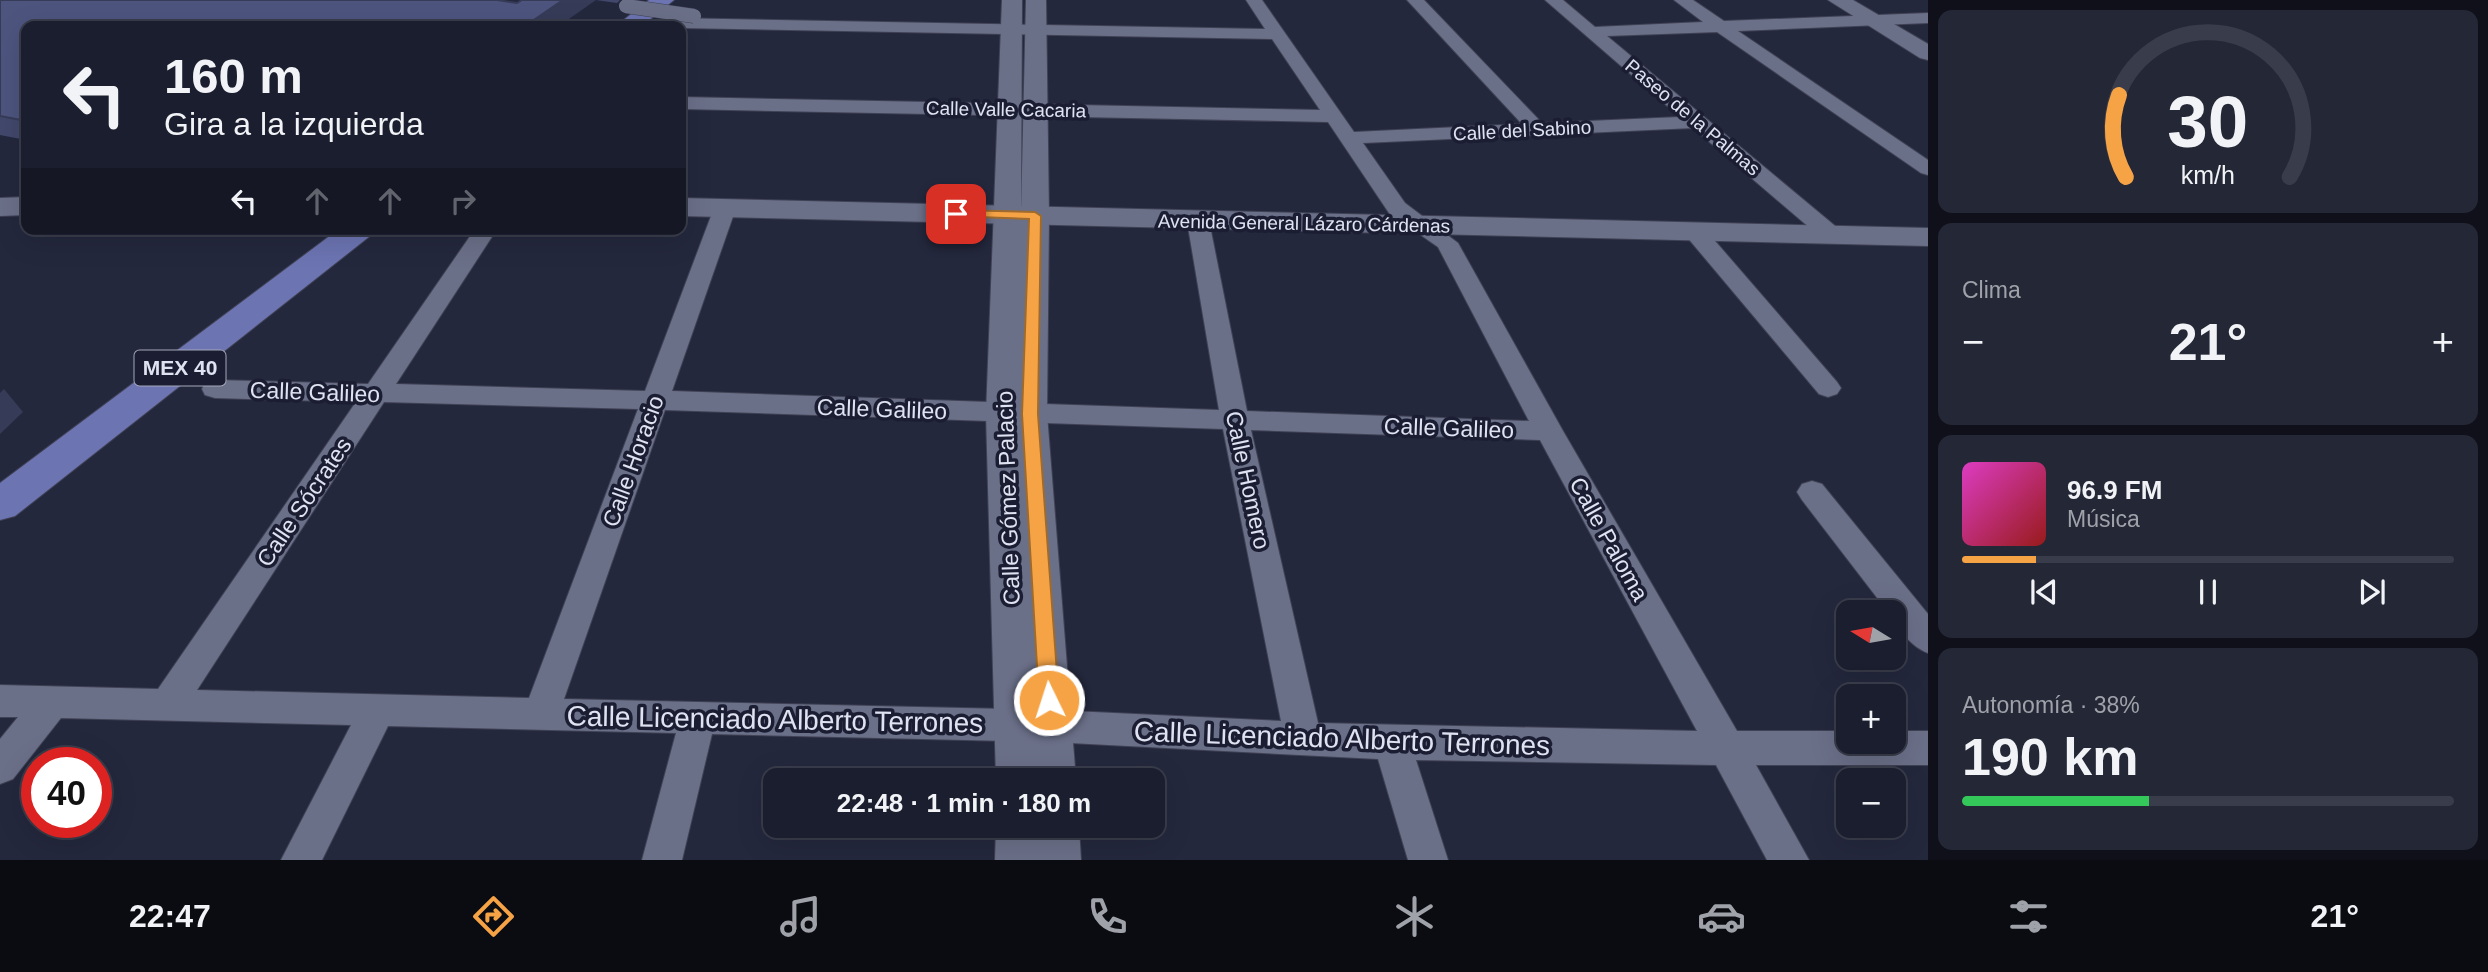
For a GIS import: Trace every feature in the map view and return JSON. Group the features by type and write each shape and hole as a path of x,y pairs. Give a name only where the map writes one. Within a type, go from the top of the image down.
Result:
{"main road":[{"path":"627,16 663,0"},
{"path":"0,207 21,206"},
{"name":"Avenida General Lázaro Cárdenas","path":"686,208 1928,237"},
{"name":"MEX 40","path":"0,505 351,235"}],"street":[{"path":"1012,0 1010,109 1021,215"},
{"path":"1021,215 1035,109 1036,0"},
{"name":"Calle Paloma","path":"1254,0 1397,208 1447,243 1789,860"},
{"path":"1415,0 1537,129"},
{"name":"Paseo de la Palmas","path":"1553,0 1832,235"},
{"path":"1682,0 1928,169"},
{"path":"1838,0 1928,53"},
{"path":"627,16 694,16"},
{"path":"1591,32 1928,18"},
{"path":"686,23 1277,34"},
{"name":"Calle Valle Cacaria","path":"686,103 1332,116"},
{"name":"Calle del Sabino","path":"1347,138 1698,121"},
{"name":"Calle Horacio","path":"541,713 725,208"},
{"name":"Calle Gómez Palacio","path":"1021,215 1016,414 1034,726 1049,768"},
{"name":"Calle Homero","path":"1198,221 1235,420 1303,738"},
{"path":"1695,232 1828,388"},
{"name":"Calle Sócrates","path":"168,704 482,235"},
{"name":"Calle Galileo","path":"215,389 655,400 1549,431"},
{"path":"1812,492 1928,639"},
{"name":"Calle Licenciado Alberto Terrones","path":"0,701 1034,726 1392,743 1928,748"},
{"path":"0,767 52,702"},
{"path":"301,860 377,709"},
{"path":"662,860 698,718"},
{"name":"Calle Gómez Palacio","path":"1022,768 1034,726"},
{"path":"1392,743 1428,860"},
{"path":"1020,838 1020,860"},
{"path":"1055,838 1056,860"}],"building":[{"path":"0,0 497,0 517,3 522,0 563,0 532,21 21,21 21,120 0,116"}],"route":[{"path":"956,214 1035,216 1030,414 1049,700"}]}
